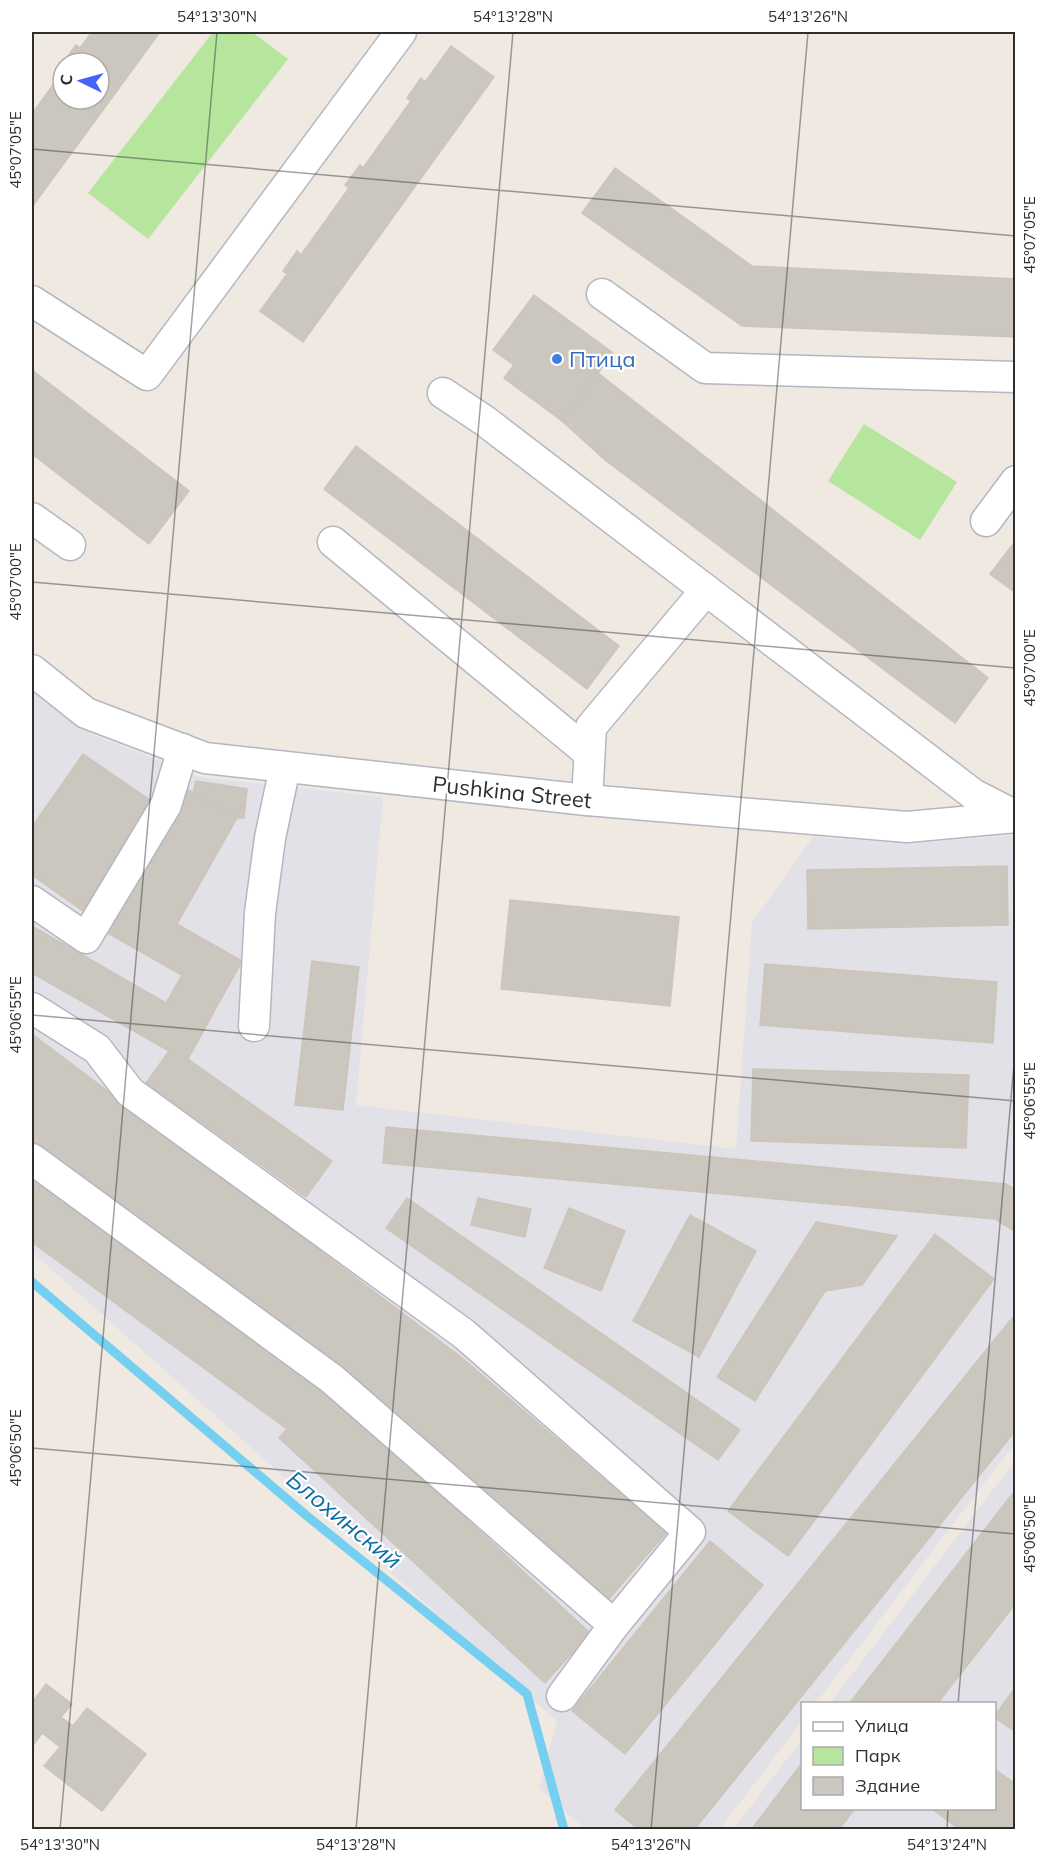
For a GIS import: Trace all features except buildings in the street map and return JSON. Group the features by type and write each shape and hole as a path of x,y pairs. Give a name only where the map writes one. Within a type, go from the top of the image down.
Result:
{"street":[{"path":"32,301 147,375 401,32"},
{"path":"602,294 705,368 1016,377"},
{"path":"443,393 485,422 974,794 1016,817"},
{"path":"986,521 1016,481"},
{"path":"32,518 70,545"},
{"path":"333,542 589,753"},
{"path":"587,800 591,727 706,590"},
{"name":"Pushkina Street","path":"32,670 86,713 205,758 587,800 907,827 1016,817"},
{"path":"32,901 86,938 166,805 183,749"},
{"path":"254,1026 260,913 270,838 285,766"},
{"path":"32,1008 98,1049 130,1092 464,1334 690,1532 614,1625 562,1696"},
{"path":"32,1159 332,1379 614,1625"}],"shaded area":[{"path":"32,691 82,730 199,777 383,797 356,1105 736,1149 752,923 813,837 908,844 1015,835 1015,1443 817,1702 801,1702 801,1722 720,1829 585,1829 539,1788 557,1721 32,1252"},
{"path":"1015,1461 1015,1829 733,1830 801,1740 801,1810 996,1810 996,1702 831,1702"}],"green space":[{"path":"213,32 252,32 288,59 148,239 88,193"},
{"path":"864,424 957,482 920,540 828,481"}],"waterway":[{"name":"Блохинский","path":"32,1282 307,1516 527,1694 564,1830"}],"place":[{"name":"Птица","path":"557,359"}]}
